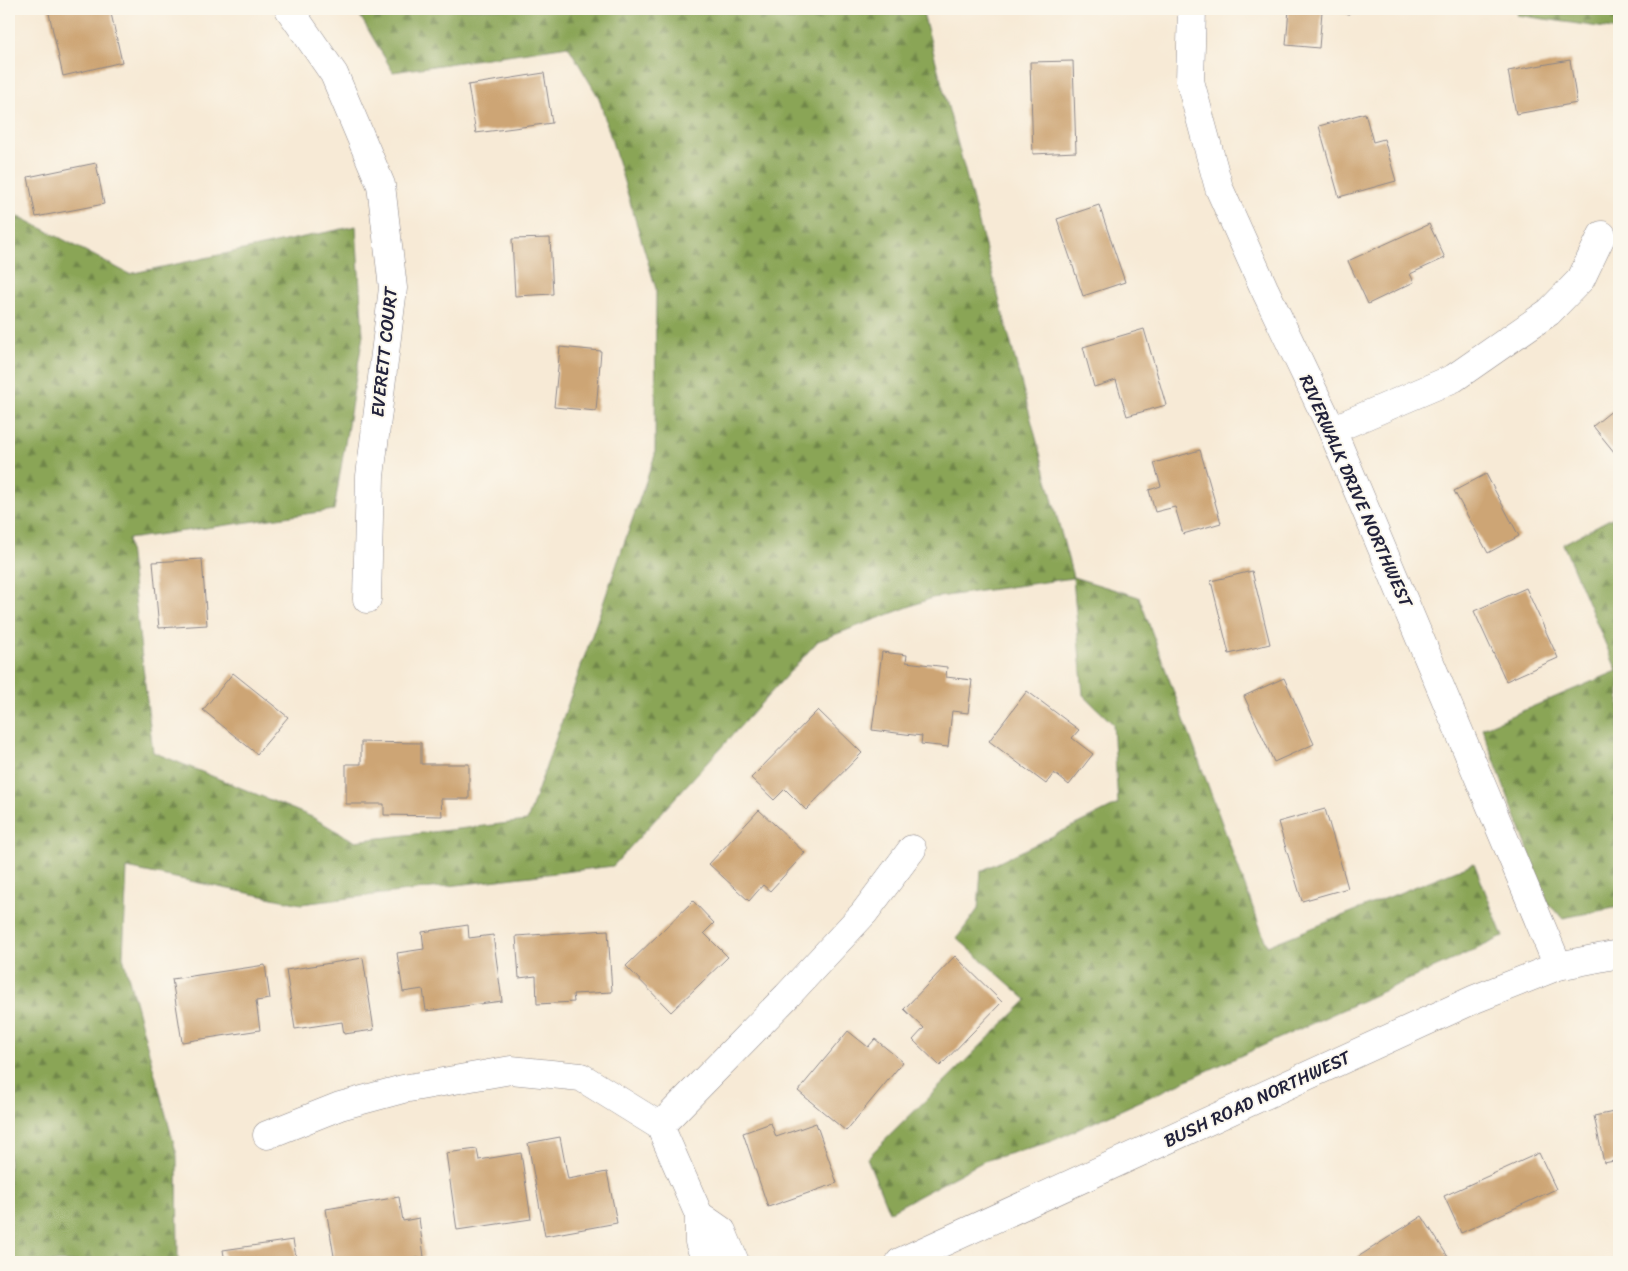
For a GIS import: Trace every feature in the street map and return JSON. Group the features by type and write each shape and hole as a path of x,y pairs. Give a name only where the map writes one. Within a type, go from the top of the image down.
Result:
{"street":[{"name":"EVERETT COURT","path":"289,9 334,74 381,185 393,288 370,476 367,599"},
{"name":"RIVERWALK DRIVE NORTHWEST","path":"1192,9 1190,81 1220,188 1264,288 1332,430 1558,966"},
{"path":"1332,430 1454,378 1548,312 1581,279 1602,235"},
{"path":"660,1126 864,913 912,849"},
{"name":"BUSH ROAD NORTHWEST","path":"900,1262 1475,999 1558,966 1619,954"},
{"path":"267,1135 340,1106 403,1089 511,1070 581,1076 660,1126 699,1215 699,1242 706,1262"},
{"path":"699,1215 722,1231 735,1262"}],"green space":[{"path":"356,9 922,9 1073,577 1139,597 1267,946 1474,863 1503,937 1050,1142 984,1161 889,1212 867,1158 1027,1000 957,938 978,909 981,871 1118,804 1113,724 1083,695 1073,578 932,598 818,641 613,866 301,904 127,868 123,957 177,1155 178,1262 9,1262 9,211 129,274 356,226 363,335 334,510 128,539 153,752 312,817 354,841 527,821 655,455 656,289 599,98 568,46 393,72"},
{"path":"1518,9 1619,9 1619,30 1517,15"},
{"path":"1619,514 1619,907 1563,918 1549,905 1482,728 1617,671 1563,544"}],"building":[{"path":"48,9 110,9 122,62 63,76"},
{"path":"1289,9 1350,9 1349,14 1322,11 1319,48 1286,45"},
{"path":"1570,60 1577,103 1516,114 1508,71"},
{"path":"1073,61 1076,152 1033,154 1030,62"},
{"path":"544,73 552,123 476,133 468,85"},
{"path":"1365,113 1373,142 1384,139 1396,181 1339,197 1319,126"},
{"path":"96,163 104,204 36,217 28,177"},
{"path":"1099,205 1125,282 1083,296 1057,219"},
{"path":"1429,224 1445,258 1410,274 1414,282 1368,304 1348,261"},
{"path":"550,238 553,294 515,296 512,239"},
{"path":"1144,329 1166,405 1127,416 1116,380 1094,387 1083,347"},
{"path":"560,347 601,351 596,411 554,407"},
{"path":"1619,405 1619,458 1593,426"},
{"path":"1200,450 1221,523 1183,534 1175,507 1155,512 1149,490 1161,486 1154,463"},
{"path":"1486,474 1519,536 1488,553 1454,491"},
{"path":"202,559 207,625 159,628 153,562"},
{"path":"1252,571 1270,644 1229,654 1211,581"},
{"path":"1526,588 1558,658 1506,681 1474,611"},
{"path":"882,652 907,655 906,662 947,667 946,677 972,680 968,713 952,711 948,747 921,744 922,736 872,730"},
{"path":"233,673 288,717 257,754 203,710"},
{"path":"1284,678 1314,744 1274,762 1244,696"},
{"path":"1027,691 1079,730 1072,738 1093,754 1069,785 1054,773 1046,784 989,741"},
{"path":"818,710 862,753 806,810 785,789 774,800 751,778"},
{"path":"361,742 421,743 421,764 469,764 469,799 441,799 442,816 384,815 384,804 346,804 346,764 361,764"},
{"path":"1325,809 1348,888 1302,901 1278,822"},
{"path":"759,810 805,853 770,891 763,885 749,901 709,864"},
{"path":"693,901 714,923 704,933 728,957 671,1012 626,966"},
{"path":"468,925 469,938 493,935 502,1001 426,1011 423,989 403,992 397,953 424,949 422,932"},
{"path":"608,930 612,992 573,994 574,1002 537,1004 536,976 519,978 516,936"},
{"path":"955,956 1002,1002 940,1066 913,1040 924,1028 904,1009"},
{"path":"363,958 374,1030 344,1034 342,1022 295,1029 286,970"},
{"path":"265,965 270,999 256,1001 260,1030 182,1042 172,979"},
{"path":"848,1031 868,1047 875,1039 903,1062 846,1131 798,1091"},
{"path":"1619,1111 1619,1160 1604,1163 1594,1116"},
{"path":"771,1123 776,1137 816,1123 837,1183 768,1207 743,1133"},
{"path":"560,1137 568,1179 607,1172 617,1223 545,1236 528,1143"},
{"path":"477,1149 479,1160 521,1153 531,1219 457,1230 446,1153"},
{"path":"1539,1153 1556,1189 1461,1233 1444,1196"},
{"path":"399,1197 403,1221 419,1218 424,1257 388,1262 335,1262 326,1209"},
{"path":"1422,1216 1450,1260 1447,1262 1350,1262"},
{"path":"293,1240 297,1262 225,1262 223,1250"}]}
